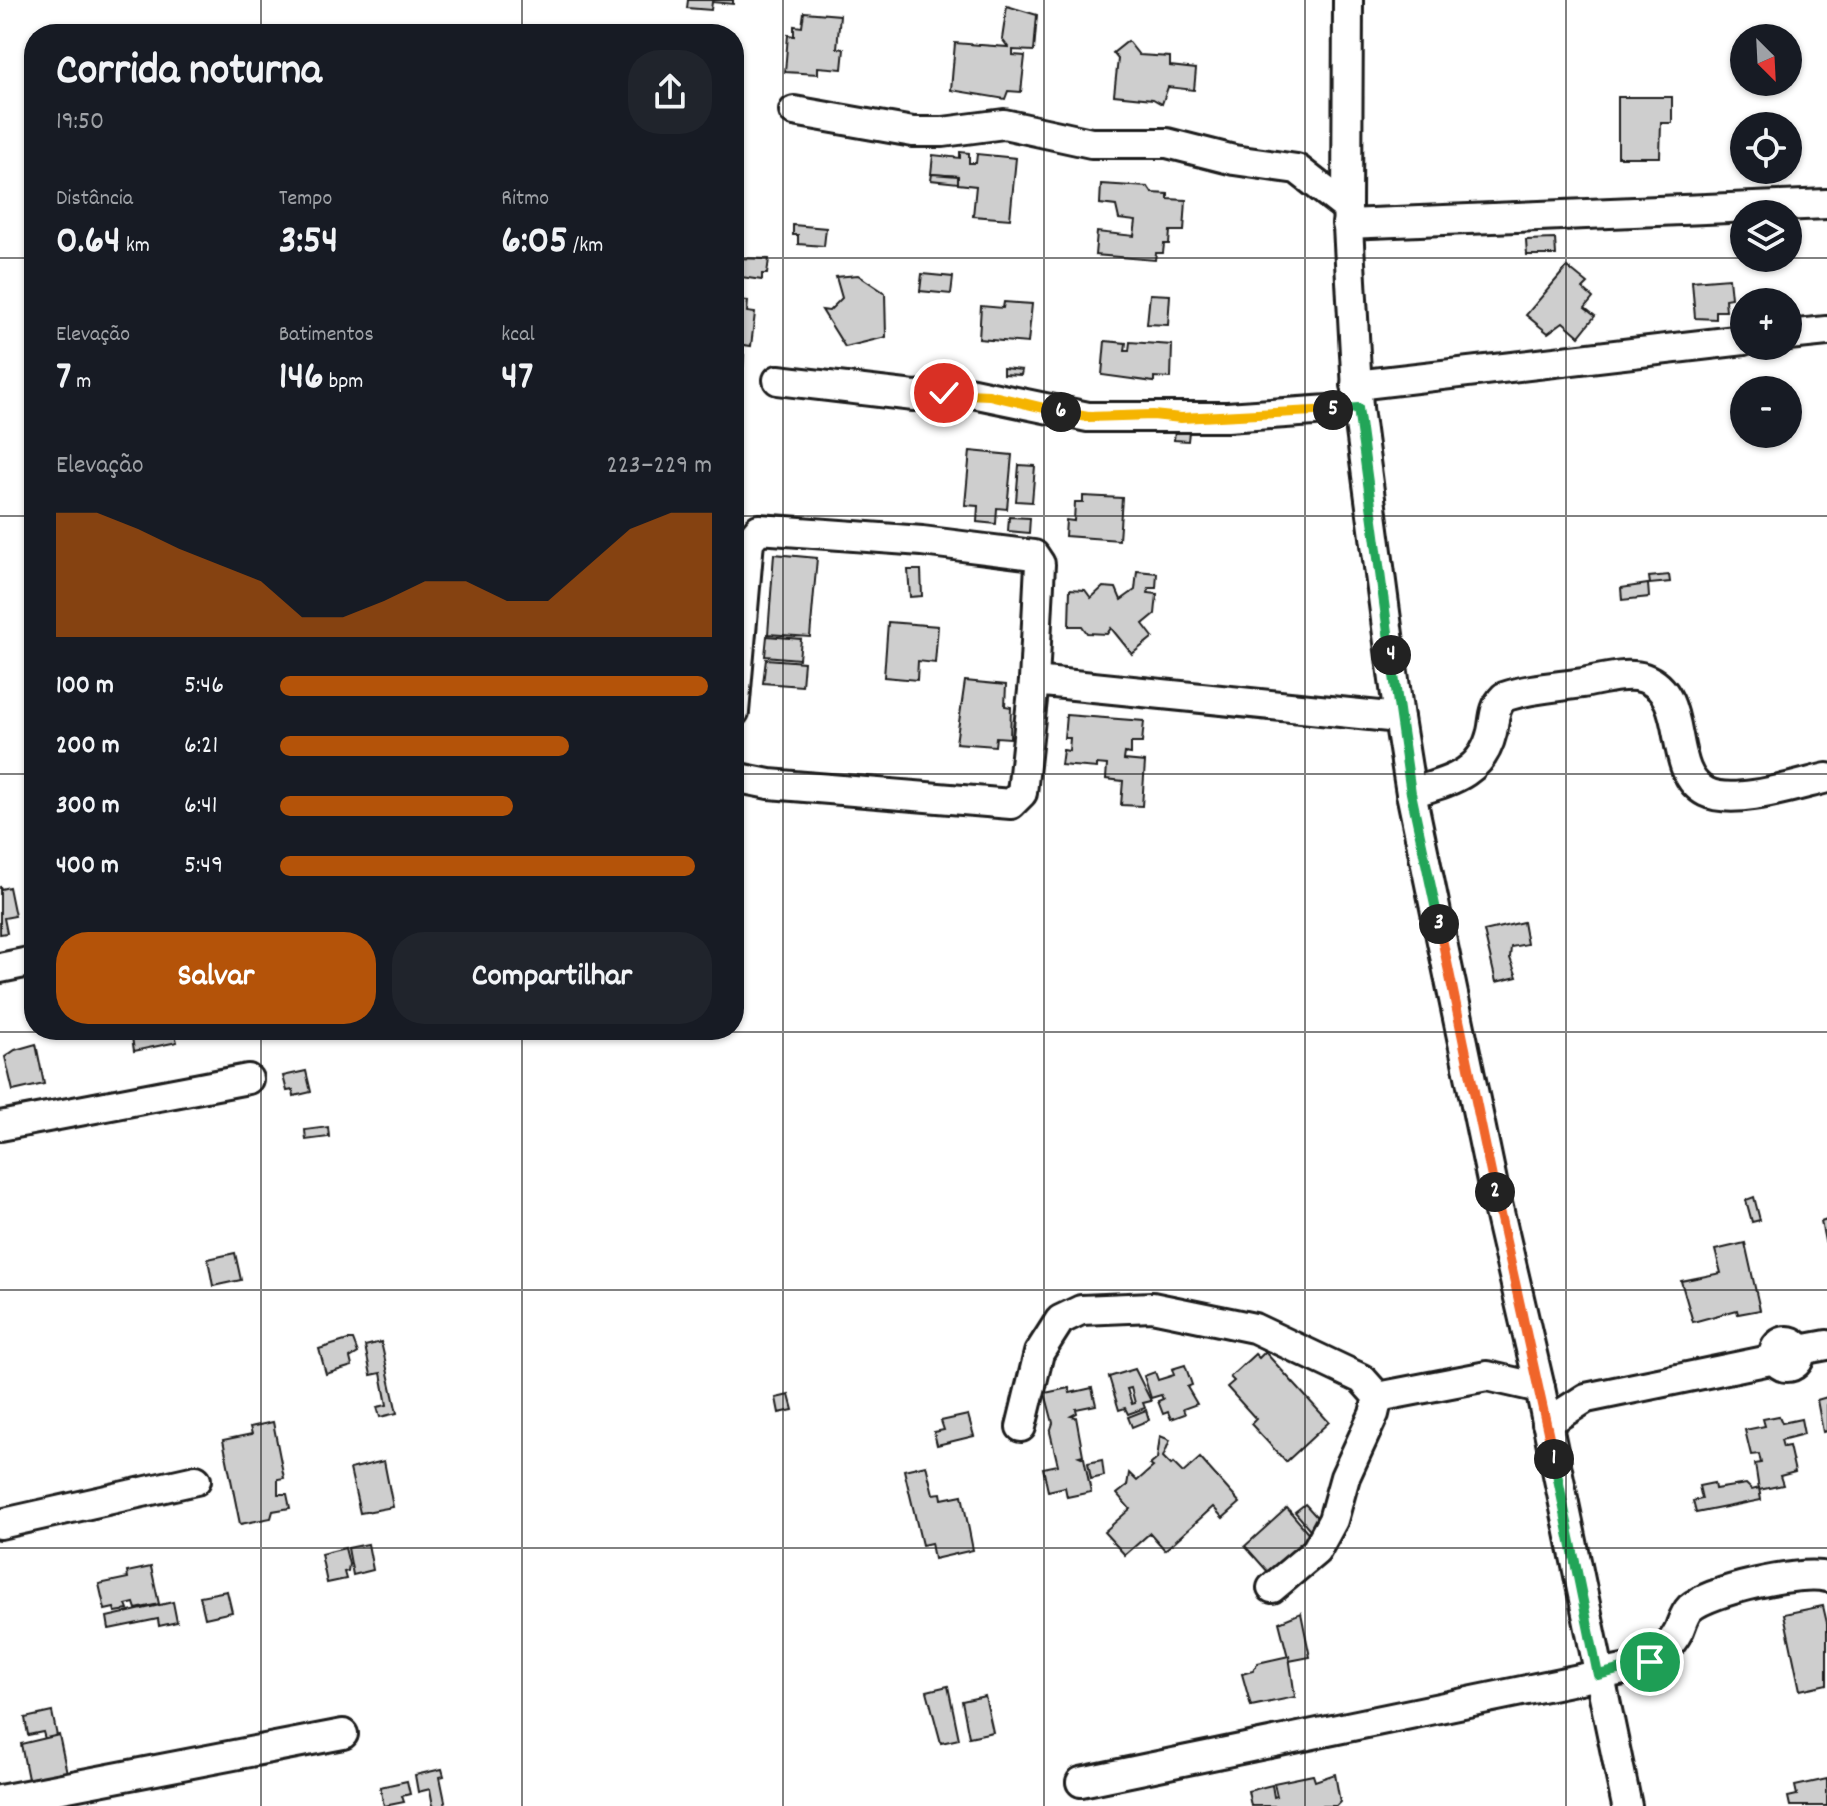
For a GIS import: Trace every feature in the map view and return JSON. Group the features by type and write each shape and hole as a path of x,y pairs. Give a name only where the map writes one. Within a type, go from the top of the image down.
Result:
{"street":[{"path":"1348,0 1347,216 1357,396 1399,718 1411,793 1493,1186 1540,1385 1627,1806"},
{"path":"794,111 913,132 953,131 1004,124 1091,143 1167,143 1234,160 1297,169 1347,149"},
{"path":"1297,169 1347,216 1827,204"},
{"path":"1802,334 1827,331"},
{"path":"778,380 914,396 968,392 1088,417 1227,417 1730,342"},
{"path":"744,598 749,541 759,529 922,541 1034,555 1040,564 1034,681 1022,793 1011,804 800,787 744,779"},
{"path":"1411,793 1473,770 1484,756 1495,711 1504,697 1621,677 1644,678 1662,692 1672,708 1685,761 1704,792 1718,796 1747,795 1827,778"},
{"path":"1034,681 1399,718"},
{"path":"0,968 24,963"},
{"path":"0,1126 248,1079"},
{"path":"1021,1427 1039,1353 1060,1320 1081,1310 1152,1307 1254,1328 1362,1379 1378,1397"},
{"path":"1547,1423 1586,1398 1801,1352"},
{"path":"1378,1397 1487,1376 1540,1385 1586,1398"},
{"path":"1272,1588 1316,1551 1333,1520 1345,1477 1374,1414 1378,1397"},
{"path":"0,1524 196,1480"},
{"path":"1081,1782 1650,1662 1677,1634 1686,1613 1707,1598 1784,1577 1816,1574 1827,1577"},
{"path":"0,1800 343,1734"}],"building":[{"path":"688,0 733,0 733,4 712,2 711,10 687,8"},
{"path":"1007,6 1037,15 1034,51 1013,50 1013,55 1025,56 1021,92 1008,91 1005,99 951,90 955,43 1008,47 1002,39"},
{"path":"804,12 840,15 837,48 844,49 842,69 818,67 818,74 785,72 788,35 794,36 794,26 802,27"},
{"path":"1128,41 1139,55 1170,57 1170,66 1196,69 1194,90 1168,87 1162,104 1153,99 1114,95 1118,59 1113,53"},
{"path":"1618,97 1672,97 1672,123 1661,123 1660,157 1618,157"},
{"path":"960,152 969,153 969,163 976,163 977,154 1016,158 1010,219 973,216 976,186 958,184 958,176 931,174 933,155 960,158"},
{"path":"932,174 958,176 958,183 931,180"},
{"path":"1101,184 1148,187 1152,193 1168,194 1168,199 1186,200 1184,231 1170,231 1169,244 1164,244 1163,253 1156,253 1155,260 1095,255 1097,232 1134,236 1136,221 1119,219 1116,206 1100,204"},
{"path":"793,225 826,228 824,246 798,244 798,235 793,235"},
{"path":"1555,239 1556,255 1527,255 1526,240"},
{"path":"744,258 769,259 767,274 762,274 762,280 744,277"},
{"path":"1567,267 1588,284 1583,289 1593,298 1585,308 1595,316 1579,336 1563,322 1548,333 1526,315"},
{"path":"922,274 953,277 951,294 920,291"},
{"path":"858,275 885,293 886,337 845,347 822,310 829,311 842,298 836,277"},
{"path":"1729,278 1730,298 1725,299 1726,311 1716,311 1716,319 1695,318 1692,281"},
{"path":"1150,294 1170,295 1168,325 1147,324"},
{"path":"744,301 748,301 747,312 755,313 751,346 744,345"},
{"path":"1004,302 1032,304 1028,343 979,339 981,306 1003,308"},
{"path":"1105,341 1126,343 1125,351 1129,351 1130,342 1172,345 1171,378 1154,377 1154,382 1102,375"},
{"path":"1003,368 1022,370 1021,375 1003,374"},
{"path":"1176,421 1190,422 1188,441 1174,440"},
{"path":"970,451 1012,455 1007,509 997,508 996,524 977,522 978,506 965,505"},
{"path":"1019,465 1035,466 1032,502 1016,501"},
{"path":"1083,496 1122,498 1119,540 1065,536 1066,520 1074,521 1075,502 1083,502"},
{"path":"1009,517 1030,518 1029,533 1008,531"},
{"path":"774,554 817,558 810,637 768,634"},
{"path":"908,570 921,570 922,596 910,597"},
{"path":"1137,571 1157,573 1156,588 1149,588 1148,593 1157,594 1155,614 1143,624 1153,637 1132,654 1111,628 1107,634 1087,633 1082,626 1069,626 1070,589 1085,590 1091,598 1103,587 1116,588 1121,600 1135,590"},
{"path":"1669,575 1670,582 1650,584 1649,577"},
{"path":"1648,584 1649,597 1622,600 1621,588"},
{"path":"888,622 938,626 935,663 918,661 917,680 884,677"},
{"path":"767,636 801,639 799,659 765,656"},
{"path":"766,659 804,662 802,686 763,683"},
{"path":"965,681 1006,685 1005,706 1011,707 1010,738 996,737 995,746 956,743"},
{"path":"1066,715 1144,721 1142,743 1131,743 1131,754 1125,753 1124,760 1145,762 1142,806 1121,805 1123,781 1106,779 1107,765 1097,764 1097,768 1061,765 1063,750 1069,751 1070,738 1064,738"},
{"path":"0,886 1,889 9,887 15,916 4,918 7,933 0,934"},
{"path":"1523,922 1527,944 1511,947 1510,958 1517,977 1496,982 1484,931"},
{"path":"132,1040 177,1042 134,1051"},
{"path":"36,1044 44,1084 13,1091 5,1057 15,1050"},
{"path":"306,1071 311,1092 294,1096 293,1090 287,1091 283,1076"},
{"path":"328,1127 329,1137 306,1140 305,1130"},
{"path":"1754,1197 1760,1220 1752,1222 1746,1200"},
{"path":"1827,1220 1827,1240 1825,1241 1821,1222"},
{"path":"1745,1243 1760,1310 1738,1314 1737,1310 1693,1322 1681,1281 1721,1273 1715,1250"},
{"path":"235,1253 241,1280 213,1286 208,1259"},
{"path":"353,1340 358,1353 350,1358 352,1366 326,1374 319,1349"},
{"path":"381,1342 397,1413 380,1417 377,1407 387,1405 381,1373 371,1375 365,1346"},
{"path":"1265,1352 1329,1422 1286,1462 1251,1424 1256,1419 1227,1387 1234,1381 1230,1377 1255,1354 1259,1358"},
{"path":"1185,1365 1192,1385 1187,1387 1197,1404 1183,1409 1185,1414 1171,1419 1168,1412 1163,1414 1158,1401 1163,1399 1161,1395 1151,1398 1144,1376 1155,1372 1158,1380 1174,1375 1172,1369"},
{"path":"1135,1369 1151,1401 1143,1403 1145,1408 1128,1414 1125,1408 1119,1410 1109,1377","holes":["1131,1388 1135,1403 1132,1404 1127,1389"]},
{"path":"1069,1388 1070,1393 1092,1388 1096,1405 1076,1409 1077,1413 1071,1416 1076,1417 1083,1455 1079,1456 1084,1458 1091,1492 1067,1497 1065,1487 1048,1491 1043,1468 1058,1465 1050,1432 1053,1423 1045,1393"},
{"path":"789,1395 793,1410 779,1413 776,1398"},
{"path":"1827,1397 1827,1431 1823,1432 1817,1400"},
{"path":"1146,1410 1149,1420 1132,1427 1128,1417"},
{"path":"968,1415 974,1436 937,1445 934,1432 944,1430 941,1421"},
{"path":"1779,1416 1782,1423 1801,1419 1804,1434 1781,1440 1783,1447 1789,1446 1795,1472 1780,1476 1783,1485 1759,1490 1755,1464 1761,1463 1759,1454 1751,1455 1745,1430 1765,1426 1763,1419"},
{"path":"273,1422 284,1478 278,1479 278,1494 287,1494 290,1508 273,1511 271,1518 240,1524 223,1440 252,1434 250,1427"},
{"path":"1160,1436 1170,1440 1163,1457 1171,1465 1173,1463 1183,1473 1200,1458 1240,1503 1223,1518 1213,1507 1165,1550 1150,1533 1125,1555 1104,1532 1130,1509 1117,1494 1127,1486 1129,1473 1137,1481 1153,1467 1150,1465 1157,1459"},
{"path":"1102,1460 1104,1476 1091,1479 1088,1463"},
{"path":"384,1461 393,1507 360,1513 350,1469"},
{"path":"926,1465 933,1494 941,1493 942,1499 962,1495 973,1550 934,1559 931,1543 922,1545 904,1470"},
{"path":"1714,1483 1715,1489 1746,1484 1752,1490 1759,1488 1761,1500 1696,1513 1693,1501 1702,1499 1699,1486"},
{"path":"1305,1504 1324,1525 1314,1534 1295,1512"},
{"path":"1287,1508 1311,1536 1269,1573 1245,1546"},
{"path":"368,1544 373,1570 353,1575 348,1548"},
{"path":"345,1548 349,1564 348,1571 344,1572 346,1579 327,1583 321,1554"},
{"path":"151,1567 159,1604 136,1609 134,1603 126,1605 128,1610 105,1610 99,1584 128,1578 127,1572"},
{"path":"227,1591 232,1612 205,1618 200,1596"},
{"path":"173,1602 177,1622 159,1626 158,1619 109,1629 107,1617"},
{"path":"1823,1606 1827,1623 1827,1684 1800,1690 1784,1614"},
{"path":"1301,1613 1310,1657 1289,1661 1279,1622"},
{"path":"1289,1656 1295,1697 1251,1706 1242,1674 1253,1671 1258,1663"},
{"path":"948,1686 959,1739 941,1743 927,1691"},
{"path":"985,1696 993,1732 969,1737 962,1701"},
{"path":"52,1712 57,1736 45,1739 43,1732 28,1735 25,1718"},
{"path":"59,1735 74,1806 42,1806 36,1777 28,1779 21,1744"},
{"path":"442,1769 444,1776 440,1777 446,1806 433,1806 430,1789 418,1792 415,1775"},
{"path":"1335,1774 1340,1802 1336,1806 1251,1806 1248,1791 1272,1785 1274,1797 1277,1796 1274,1783 1313,1775 1315,1781"},
{"path":"1827,1779 1827,1806 1790,1806 1788,1797 1797,1795 1795,1786"},
{"path":"407,1781 410,1794 402,1796 404,1802 384,1806 380,1787"}],"route":[{"path":"944,393 989,395 1088,417 1227,417 1358,408 1411,793 1493,1186 1540,1388 1598,1675 1650,1662"}]}
